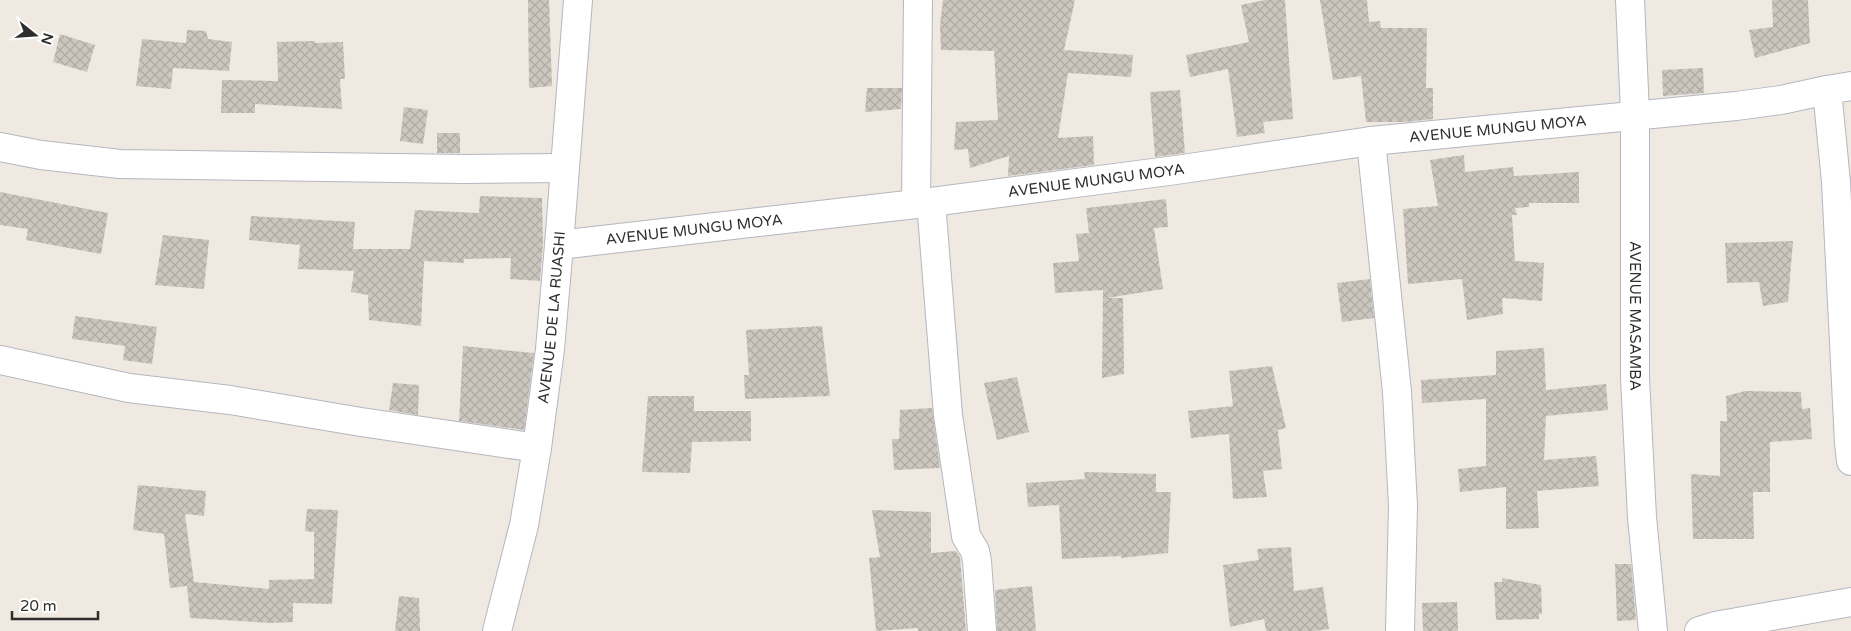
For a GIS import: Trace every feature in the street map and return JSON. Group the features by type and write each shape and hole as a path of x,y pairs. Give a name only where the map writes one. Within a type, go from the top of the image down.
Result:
{"street":[{"name":"AVENUE DE LA RUASHI","path":"497,631 524,525 537,448 550,349 578,0"},
{"path":"918,0 924,203 948,416 966,536 975,551 977,561 982,631"},
{"name":"AVENUE MASAMBA","path":"1630,0 1635,114 1635,378 1642,517 1653,631"},
{"path":"1839,88 1836,182 1851,461"},
{"name":"AVENUE MUNGU MOYA","path":"559,245 924,203 1176,170 1371,141 1635,114 1736,106 1781,100 1839,88"},
{"path":"1371,141 1397,392 1404,506 1400,631"},
{"path":"0,147 41,155 120,164 564,168"},
{"path":"0,360 129,388 230,400 537,448"},
{"path":"1699,631 1715,626 1851,602"}],"building":[{"path":"528,0 549,0 552,86 529,88"},
{"path":"943,0 1075,0 1064,50 1133,55 1131,77 1068,73 1058,138 1093,136 1094,165 1008,176 1009,156 970,168 968,149 954,150 956,122 998,120 994,51 941,50 940,25"},
{"path":"1265,0 1285,0 1293,119 1263,122 1265,133 1237,137 1228,69 1190,77 1186,55 1249,42 1241,5"},
{"path":"1320,0 1367,0 1369,22 1380,21 1381,28 1427,28 1426,88 1433,88 1433,119 1405,122 1366,122 1361,76 1333,80"},
{"path":"1772,0 1808,0 1810,43 1755,58 1749,30 1773,27"},
{"path":"187,30 206,31 208,39 232,42 229,71 173,68 171,89 136,86 142,39 186,43"},
{"path":"60,34 95,45 87,72 53,62"},
{"path":"315,41 315,43 343,42 345,79 340,79 342,109 255,104 255,113 221,113 222,80 278,81 277,42"},
{"path":"1703,68 1704,93 1663,96 1662,70"},
{"path":"867,88 902,88 901,109 865,112"},
{"path":"1180,90 1185,153 1155,157 1150,92"},
{"path":"404,107 428,110 423,144 400,141"},
{"path":"437,133 460,133 460,153 437,153"},
{"path":"1464,155 1465,172 1513,167 1514,176 1579,172 1579,203 1529,203 1529,207 1515,208 1517,215 1512,215 1515,261 1544,263 1542,301 1502,298 1503,314 1467,320 1462,279 1408,284 1403,209 1438,206 1430,160"},
{"path":"0,192 108,213 101,254 26,240 28,229 0,225"},
{"path":"480,196 542,198 543,244 540,281 510,279 511,258 464,259 464,263 424,261 421,326 369,320 368,295 351,292 354,271 298,269 300,245 249,240 251,216 355,222 353,249 410,249 415,210 479,213"},
{"path":"1166,199 1168,227 1154,228 1163,289 1107,298 1123,298 1124,374 1102,378 1103,290 1055,293 1053,263 1079,261 1076,234 1089,233 1086,208"},
{"path":"163,235 209,240 204,289 155,285"},
{"path":"1793,241 1788,302 1763,306 1759,282 1727,283 1725,243"},
{"path":"1370,279 1374,318 1342,322 1337,283"},
{"path":"75,316 157,327 152,364 123,360 125,346 72,339"},
{"path":"822,326 830,396 745,399 744,375 749,375 746,330"},
{"path":"463,346 534,353 524,430 459,421"},
{"path":"1544,348 1546,390 1606,384 1608,410 1546,416 1544,460 1596,456 1599,486 1537,491 1539,528 1506,529 1506,487 1460,492 1458,469 1486,466 1486,399 1422,403 1421,380 1496,375 1496,351"},
{"path":"1272,366 1286,428 1278,430 1282,469 1263,471 1267,497 1233,499 1229,434 1191,438 1188,411 1233,406 1229,371"},
{"path":"1017,377 1029,432 997,440 984,383"},
{"path":"393,383 419,385 418,415 389,410"},
{"path":"1745,391 1801,392 1802,409 1810,408 1812,439 1770,442 1770,492 1753,492 1754,539 1693,539 1691,474 1720,476 1720,421 1727,421 1726,396"},
{"path":"648,396 694,396 694,411 751,411 751,441 692,442 690,473 642,472"},
{"path":"932,408 940,468 894,470 892,439 899,439 900,410"},
{"path":"1084,472 1156,474 1156,492 1171,492 1168,553 1121,558 1121,556 1062,559 1059,505 1028,507 1026,483 1085,479"},
{"path":"138,485 206,491 204,516 185,514 194,582 269,589 269,580 314,579 314,532 305,531 307,509 338,510 332,604 293,603 293,622 272,623 190,618 187,586 170,588 164,534 133,530"},
{"path":"872,510 931,512 931,553 956,551 960,557 966,631 918,631 918,628 876,631 869,558 880,557"},
{"path":"1291,547 1294,591 1323,587 1329,629 1314,631 1266,631 1264,619 1230,627 1223,565 1259,560 1257,549"},
{"path":"1615,564 1631,564 1636,620 1617,621"},
{"path":"1502,578 1541,585 1542,614 1539,614 1539,619 1496,620 1494,582 1502,582"},
{"path":"1032,586 1036,631 997,631 995,590"},
{"path":"399,596 419,598 420,631 395,631"},
{"path":"1457,602 1458,631 1423,631 1422,603"}]}
